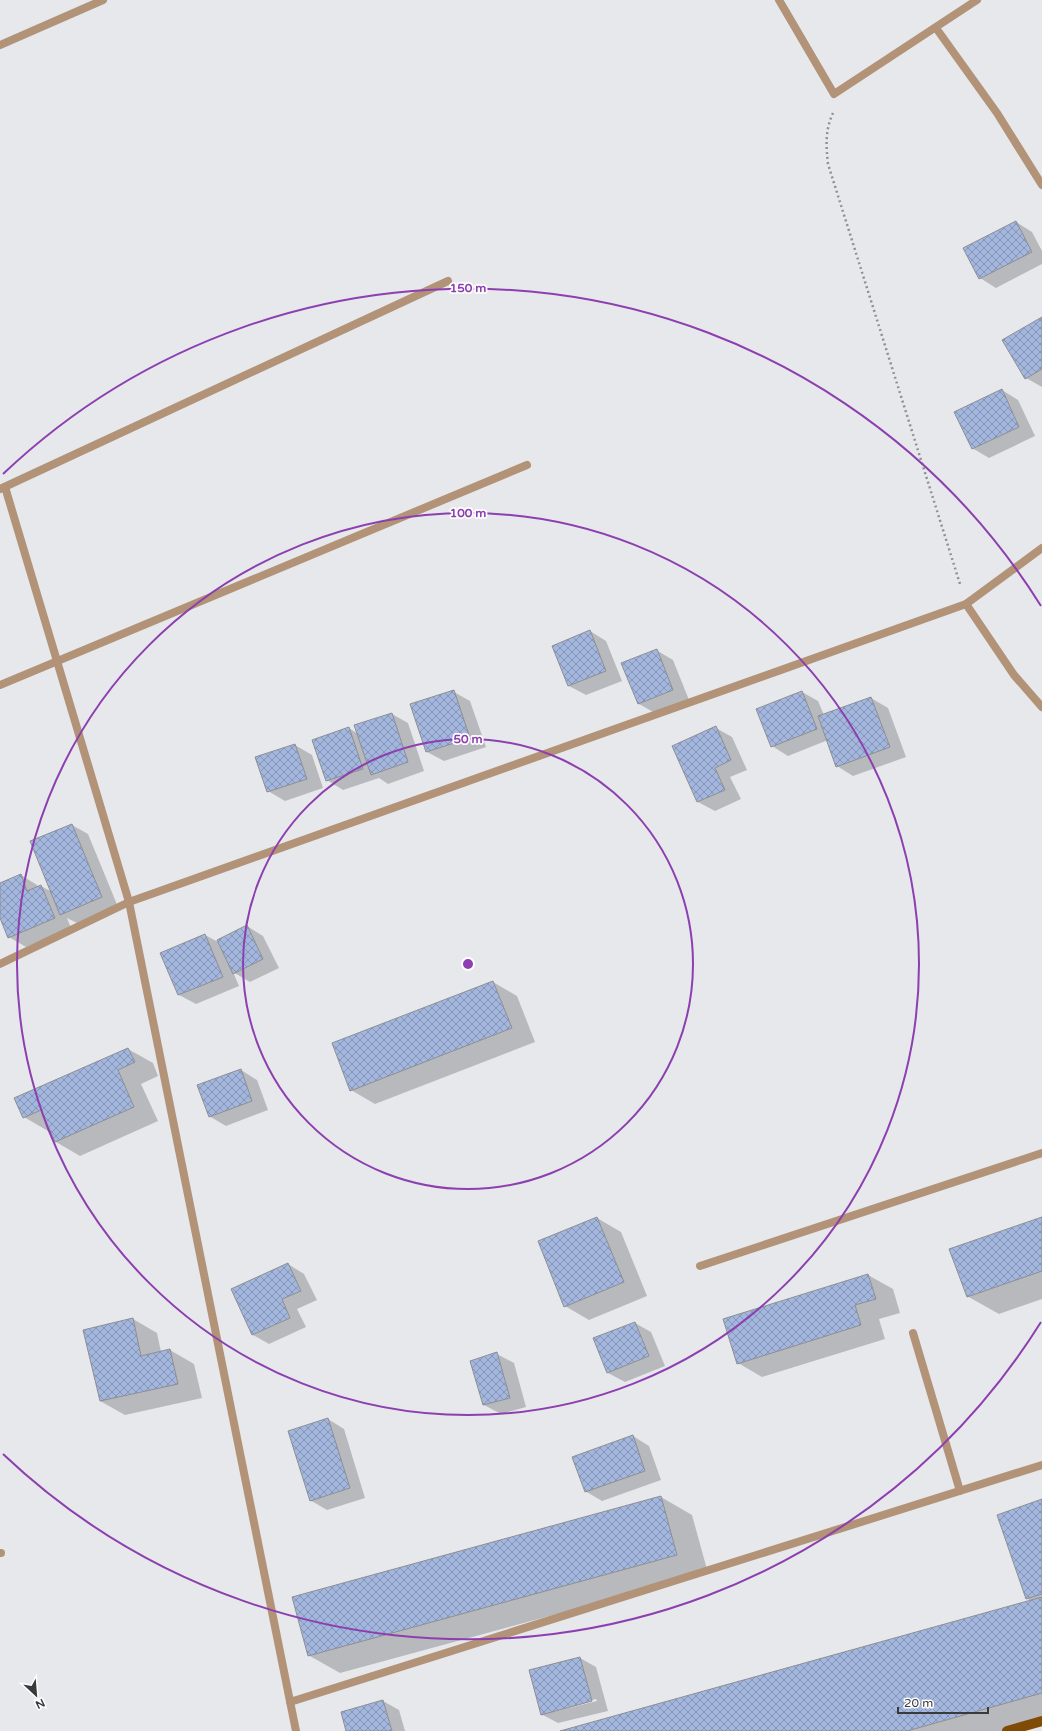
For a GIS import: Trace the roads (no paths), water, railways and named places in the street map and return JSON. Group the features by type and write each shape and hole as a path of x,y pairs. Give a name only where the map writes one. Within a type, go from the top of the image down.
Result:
{"main road":[{"path":"1007,1731 1042,1722"}],"street":[{"path":"0,45 103,0"},
{"path":"779,0 834,94 977,0"},
{"path":"936,28 997,113 1042,185"},
{"path":"296,1731 129,902 57,661 2,488 448,281"},
{"path":"0,685 526,465"},
{"path":"0,964 129,902 966,604 1042,548"},
{"path":"966,604 1014,676 1042,707"},
{"path":"700,1266 1042,1153"},
{"path":"913,1333 960,1491"},
{"path":"290,1702 1042,1466"}]}
